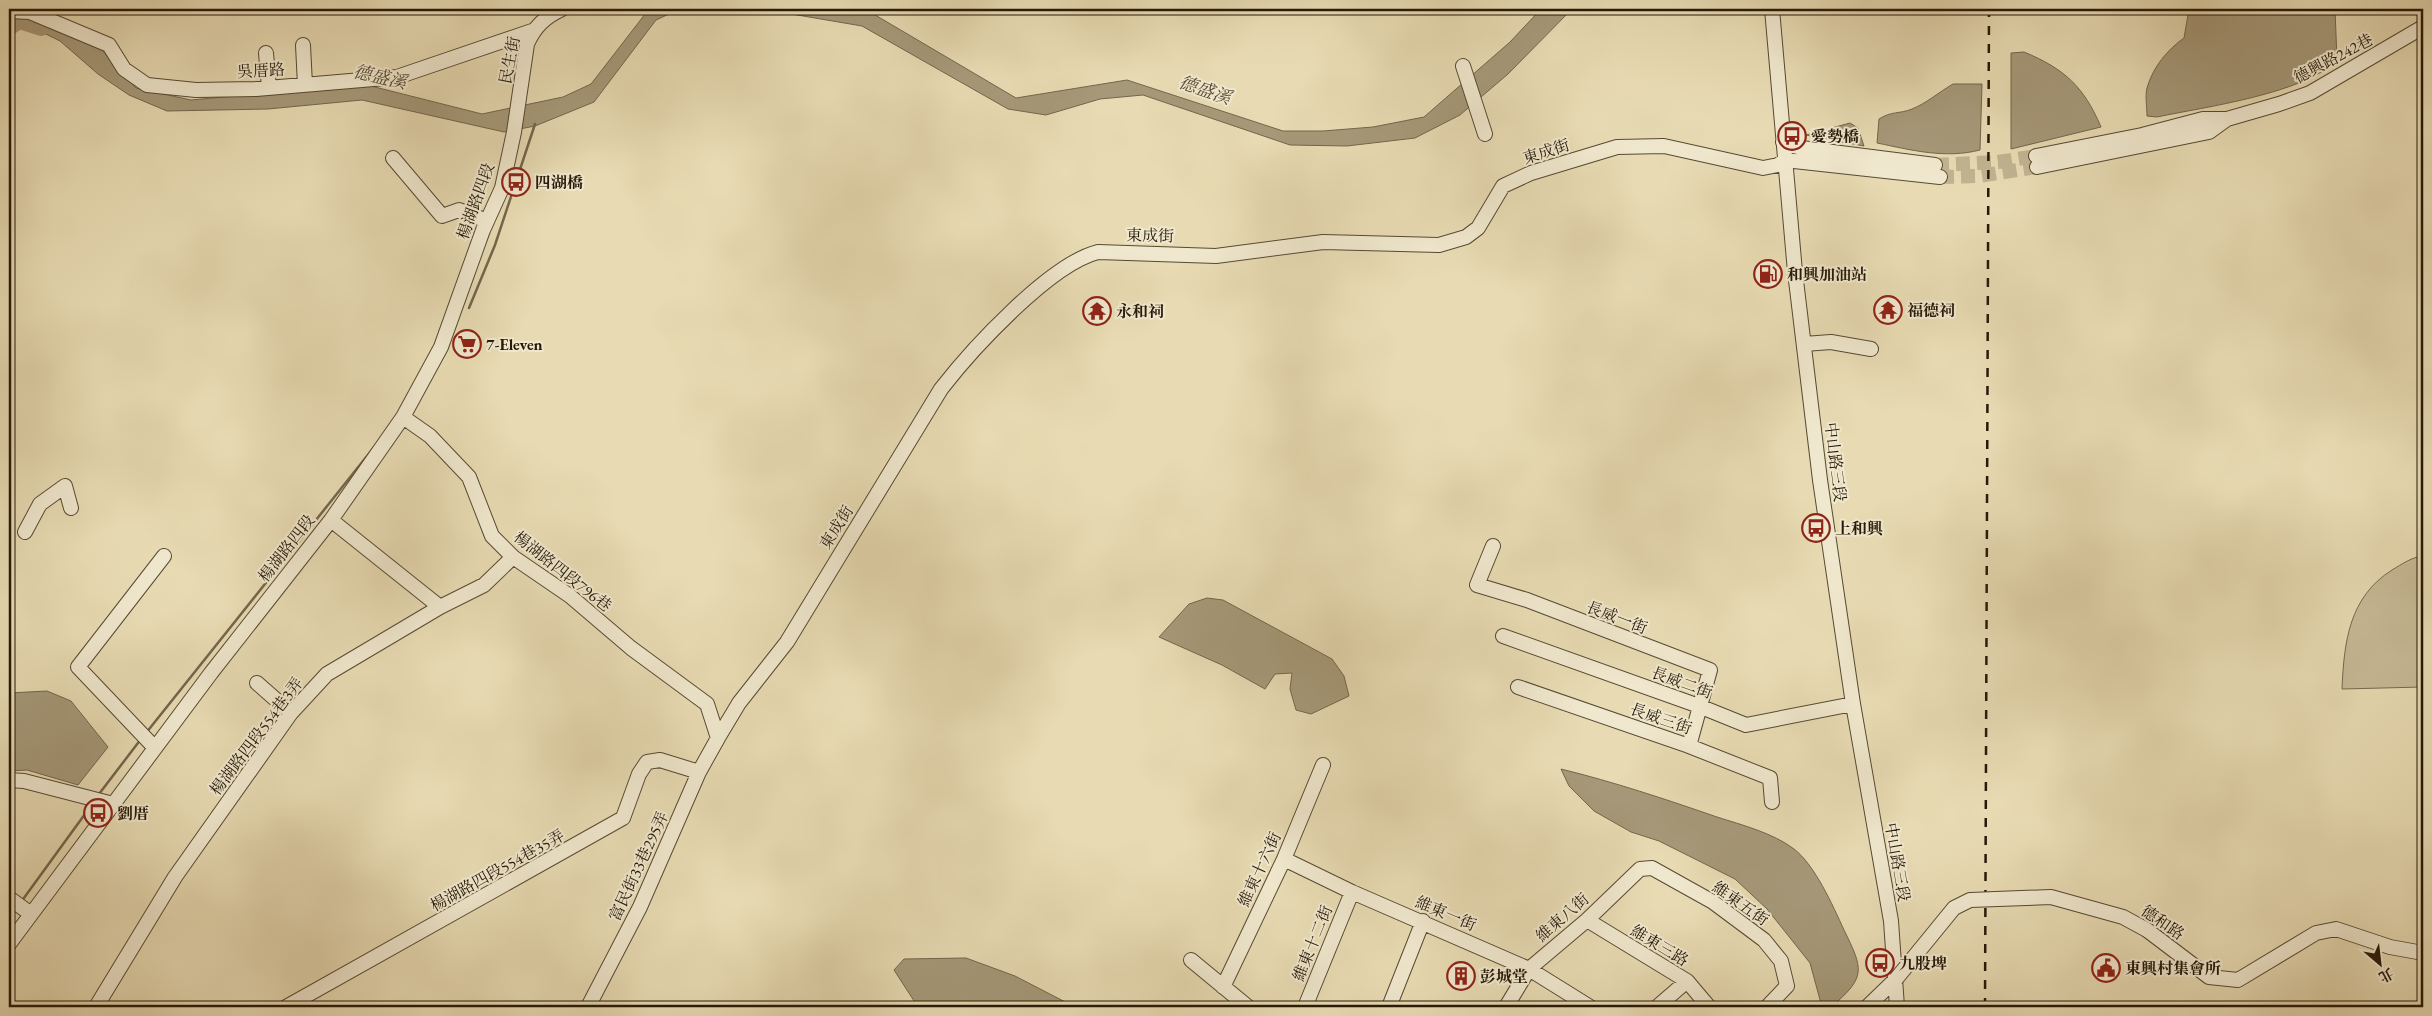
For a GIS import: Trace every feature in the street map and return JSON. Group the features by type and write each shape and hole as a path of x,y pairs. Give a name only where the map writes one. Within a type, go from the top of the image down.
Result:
{"street":[{"name":"民生街","path":"514,132 526,44 532,31 542,21 562,9"},
{"name":"中山路三段","path":"1772,9 1783,142 1820,480 1854,704 1891,921 1896,979 1896,1007"},
{"name":"吳厝路","path":"9,11 30,12 109,45 124,69 147,85 196,90 269,88 397,77 532,31"},
{"name":"德興路242巷","path":"2037,162 2209,132 2227,118 2310,93 2423,27"},
{"path":"303,45 305,85"},
{"path":"266,53 269,88"},
{"path":"1464,71 1483,128"},
{"name":"楊湖路四段","path":"9,944 19,905 147,740 331,520 403,417 441,347 487,222 502,188 514,132"},
{"path":"1783,142 1802,148 1938,171 1785,160"},
{"name":"東成街","path":"718,738 739,703 787,642 941,389 963,360 1046,281 1082,256 1098,252 1216,256 1323,242 1439,245 1466,237 1478,228 1503,186 1531,173 1618,147 1664,146 1763,168 1778,165 1785,160"},
{"path":"393,158 442,216 459,210 487,222"},
{"path":"1804,344 1831,342 1871,349"},
{"name":"楊湖路四段796巷","path":"403,417 430,436 470,477 492,536 513,557 570,596 630,648 707,704 718,738"},
{"path":"25,532 40,504 64,486 71,508"},
{"path":"331,520 440,607"},
{"name":"長威一街","path":"1492,546 1477,585 1527,600 1710,670 1689,746"},
{"path":"147,740 78,666 164,556"},
{"name":"楊湖路四段554巷3弄","path":"96,1007 175,877 291,713 327,674 440,607 484,586 513,557"},
{"name":"長威二街","path":"1503,636 1699,706 1746,725 1854,704"},
{"path":"256,683 291,713"},
{"name":"長威三街","path":"1518,687 1689,746 1770,778 1772,802"},
{"name":"富民街33巷295弄","path":"588,1007 640,907 699,772 718,738"},
{"name":"楊湖路四段554巷35弄","path":"286,1007 623,818 638,774 647,762 660,760 699,772"},
{"name":"維東十六街","path":"1223,987 1284,859 1323,765"},
{"path":"9,780 24,781 101,801"},
{"name":"維東一街","path":"1284,859 1352,892 1530,968 1590,1007"},
{"name":"維東八街","path":"1506,1007 1530,968 1587,920 1640,868 1652,868"},
{"name":"維東五街","path":"1652,868 1713,902 1764,940 1781,961 1787,986 1767,1007"},
{"name":"維東十二街","path":"1305,1007 1352,892"},
{"name":"德和路","path":"1867,1007 1896,979 1954,908 1970,900 2051,897 2123,917 2147,930 2209,977 2238,980 2316,933 2336,929 2390,947 2423,953"},
{"name":"維東三路","path":"1587,920 1687,981 1709,1007"},
{"path":"1388,1007 1423,921"},
{"path":"1191,960 1248,1007"},
{"path":"1657,1007 1687,981"}],"shaded area":[{"path":"649,9 680,9 656,20 594,102 535,126 504,132 362,100 268,109 167,111 129,95 98,74 60,41 19,21 25,18 102,50 136,88 191,100 363,84 482,114 563,97 591,84"},
{"path":"762,9 865,9 1016,98 1127,80 1283,131 1323,131 1373,127 1424,117 1510,42 1541,9 1572,9 1508,74 1460,115 1415,138 1347,146 1290,145 1143,95 1100,99 1046,115 1008,109 862,26"},
{"path":"2186,9 2335,9 2337,60 2322,72 2302,82 2252,98 2157,117 2147,116 2147,88 2161,60 2184,38 2188,15"},
{"path":"2024,52 2051,65 2072,81 2088,101 2101,127 2011,149 2011,53"},
{"path":"1953,84 1982,84 1980,150 1967,153 1941,154 1877,143 1879,119 1917,107"},
{"path":"1850,123 1858,128 1864,146 1806,135"},
{"path":"2423,556 2423,687 2342,689 2347,638 2358,607 2366,593 2392,570 2403,563"},
{"path":"1207,598 1223,600 1332,659 1344,676 1349,696 1311,714 1296,710 1290,689 1292,673 1275,674 1265,689 1222,665 1159,637 1189,604"},
{"path":"47,691 71,701 108,747 78,785 27,770 9,771 9,693"},
{"path":"1561,769 1600,779 1747,826 1777,838 1794,849 1802,856 1823,886 1855,954 1858,972 1851,988 1831,1007 1822,1007 1810,963 1767,909 1735,879 1659,841 1631,832 1594,811 1569,786"},
{"path":"966,958 1015,976 1075,1007 918,1007 894,970 904,959"}],"waterway":[{"name":"德盛溪","path":"9,28 19,21 41,28"},
{"path":"469,308 495,245 535,124"},
{"path":"146,733 375,446"},
{"path":"99,794 141,739"},
{"path":"21,902 93,803"},
{"path":"9,919 17,908"}],"tunnel":[{"path":"1935,165 1998,162 2036,156"},
{"path":"1940,177 1979,176 2037,167"}],"railway":[{"path":"1985,1007 1989,9"}],"place":[{"name":"愛勢橋","path":"1792,136"},
{"name":"四湖橋","path":"516,182"},
{"name":"和興加油站","path":"1768,274"},
{"name":"福德祠","path":"1888,310"},
{"name":"永和祠","path":"1097,311"},
{"name":"7-Eleven","path":"467,344"},
{"name":"上和興","path":"1816,528"},
{"name":"劉厝","path":"98,813"},
{"name":"九股埤","path":"1880,963"},
{"name":"東興村集會所","path":"2106,968"},
{"name":"彭城堂","path":"1461,976"}]}
